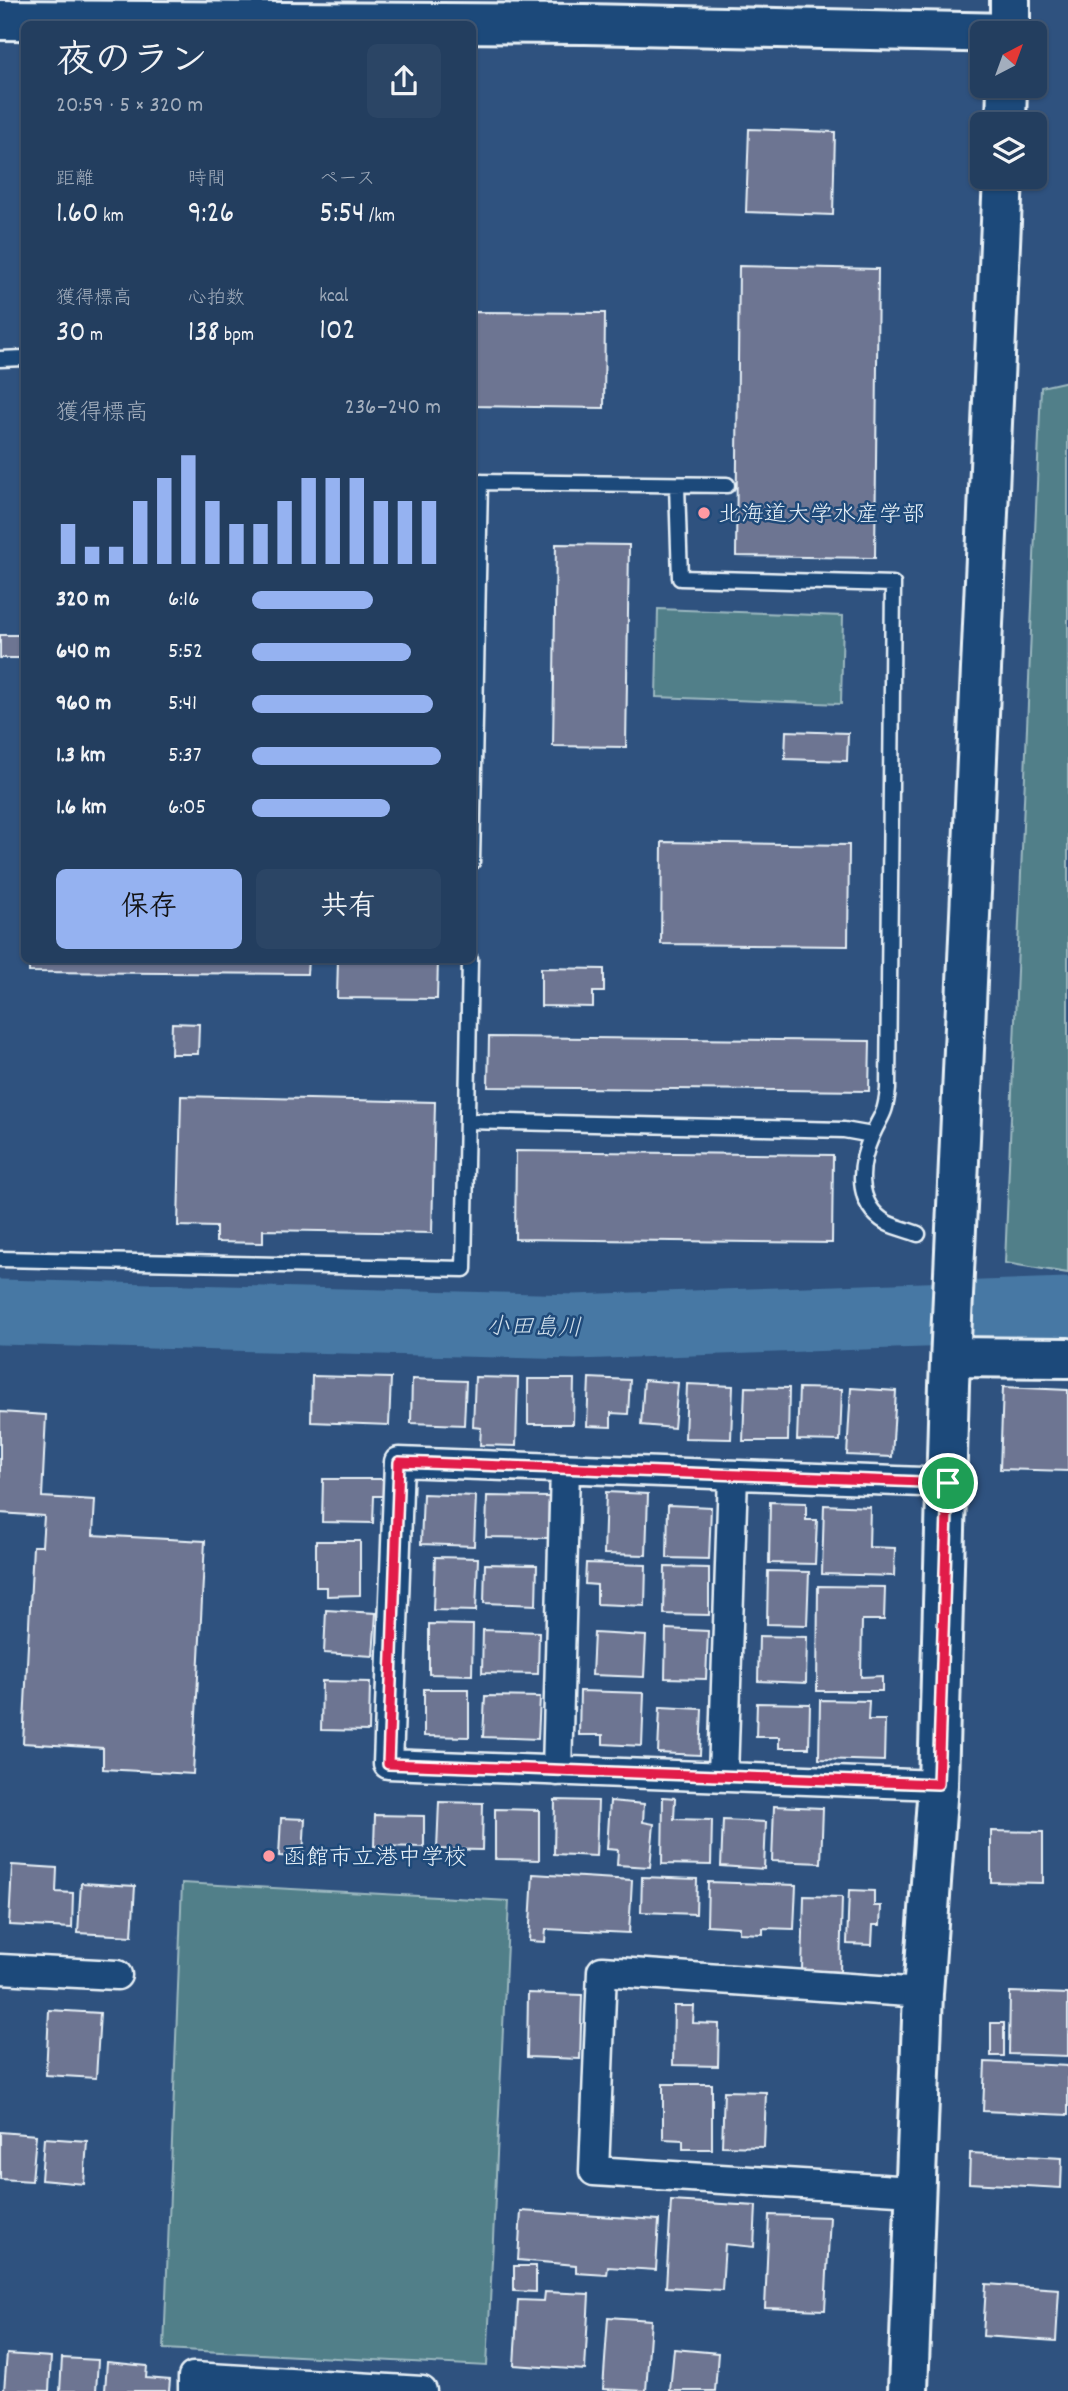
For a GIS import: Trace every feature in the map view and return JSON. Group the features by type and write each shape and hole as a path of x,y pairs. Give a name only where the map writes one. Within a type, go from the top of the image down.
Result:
{"street":[{"path":"1010,0 1010,21"},
{"path":"0,20 211,11 586,12 970,31"},
{"path":"908,2391 913,2191 923,1993 938,1784 952,1357 1002,189"},
{"path":"952,1357 1068,1358"},
{"path":"938,1784 388,1764 399,1462 948,1483"},
{"path":"557,1771 565,1469"},
{"path":"723,1775 733,1475"},
{"path":"0,1969 117,1975"},
{"path":"913,2191 594,2171 602,1971 923,1993"},
{"path":"193,2391 193,2377 422,2391"}],"lane":[{"path":"0,359 21,358"},
{"path":"476,482 727,485"},
{"path":"677,485 680,578 892,584 888,1089 886,1113 872,1135 860,1175 862,1192 873,1209 886,1222 918,1234"},
{"path":"0,1259 464,1269 470,963"},
{"path":"467,1121 844,1130 872,1135"}],"green space":[{"path":"1068,381 1068,1273 1005,1263 1041,387"},
{"path":"658,609 843,616 841,704 656,697"},
{"path":"182,1883 509,1901 487,2366 164,2349"}],"building":[{"path":"749,129 835,132 833,215 746,212"},
{"path":"739,266 878,269 875,558 736,556"},
{"path":"476,312 605,313 604,408 476,406"},
{"path":"556,544 629,545 626,747 553,746"},
{"path":"0,635 21,635 21,658 0,658"},
{"path":"786,731 848,733 847,761 785,759"},
{"path":"662,842 849,845 848,946 661,944"},
{"path":"29,963 308,963 307,974 29,972"},
{"path":"338,963 438,963 437,999 337,998"},
{"path":"541,968 604,969 604,992 593,992 593,1007 541,1006"},
{"path":"172,1023 199,1024 198,1054 171,1054"},
{"path":"489,1037 870,1041 869,1091 488,1087"},
{"path":"181,1096 435,1102 432,1233 263,1230 263,1243 216,1242 216,1227 178,1226"},
{"path":"516,1151 833,1155 832,1243 515,1239"},
{"path":"312,1376 391,1378 389,1425 311,1422"},
{"path":"475,1377 518,1378 516,1446 480,1445 481,1428 473,1427"},
{"path":"589,1378 630,1380 628,1414 611,1413 611,1427 587,1426"},
{"path":"412,1379 466,1381 464,1425 411,1423"},
{"path":"528,1379 574,1379 573,1424 528,1424"},
{"path":"644,1380 678,1383 674,1428 641,1425"},
{"path":"687,1384 733,1386 731,1439 685,1438"},
{"path":"745,1387 789,1388 788,1441 743,1441"},
{"path":"1003,1387 1068,1390 1068,1471 1000,1469"},
{"path":"799,1388 842,1389 840,1441 797,1440"},
{"path":"851,1388 896,1391 892,1457 847,1455"},
{"path":"0,1412 46,1415 42,1497 95,1500 93,1535 205,1541 193,1774 103,1769 103,1748 23,1743 33,1546 42,1546 44,1516 0,1513"},
{"path":"323,1479 384,1479 383,1496 374,1496 373,1523 322,1522"},
{"path":"606,1492 648,1494 646,1555 604,1554"},
{"path":"423,1494 476,1496 474,1546 421,1544"},
{"path":"487,1496 549,1497 548,1538 486,1537"},
{"path":"770,1502 806,1503 806,1520 817,1520 815,1564 769,1563"},
{"path":"668,1505 711,1507 709,1559 667,1558"},
{"path":"824,1505 870,1507 869,1547 895,1548 894,1576 822,1574"},
{"path":"316,1541 360,1541 360,1595 327,1596 327,1587 316,1587"},
{"path":"435,1557 478,1558 476,1611 433,1610"},
{"path":"586,1563 646,1565 645,1606 597,1604 597,1585 585,1584"},
{"path":"485,1564 537,1565 536,1605 484,1603"},
{"path":"665,1567 709,1568 709,1615 664,1614"},
{"path":"768,1571 809,1572 807,1625 767,1624"},
{"path":"818,1586 885,1587 884,1620 862,1620 861,1677 882,1676 882,1691 817,1691"},
{"path":"326,1610 376,1613 373,1656 324,1653"},
{"path":"429,1624 473,1625 472,1675 429,1674"},
{"path":"666,1629 708,1631 706,1679 665,1678"},
{"path":"483,1630 539,1632 538,1674 482,1673"},
{"path":"594,1633 646,1636 644,1677 592,1675"},
{"path":"759,1636 807,1637 806,1683 758,1681"},
{"path":"322,1681 370,1682 369,1731 321,1730"},
{"path":"424,1689 469,1689 469,1737 424,1736"},
{"path":"580,1691 644,1693 642,1746 603,1744 603,1735 579,1735"},
{"path":"485,1696 540,1697 538,1739 483,1737"},
{"path":"820,1700 869,1701 868,1720 885,1720 884,1761 819,1759"},
{"path":"757,1703 810,1704 809,1748 779,1748 779,1737 756,1737"},
{"path":"660,1707 702,1709 700,1755 658,1753"},
{"path":"663,1797 675,1798 674,1819 712,1820 711,1865 662,1864"},
{"path":"555,1800 598,1801 596,1856 554,1854"},
{"path":"610,1801 644,1804 643,1822 654,1824 650,1867 617,1865 618,1850 607,1849"},
{"path":"439,1802 483,1803 482,1850 437,1849"},
{"path":"774,1806 823,1808 821,1863 772,1861"},
{"path":"495,1809 539,1810 539,1860 495,1859"},
{"path":"375,1815 424,1816 424,1847 374,1846"},
{"path":"281,1818 305,1819 303,1857 279,1856"},
{"path":"723,1820 766,1822 764,1869 721,1866"},
{"path":"991,1831 1043,1832 1043,1883 991,1882"},
{"path":"12,1865 57,1868 56,1892 73,1893 72,1928 9,1925"},
{"path":"533,1874 632,1880 629,1933 546,1929 545,1942 529,1941"},
{"path":"642,1877 697,1879 696,1914 641,1912"},
{"path":"708,1882 796,1885 794,1929 763,1928 763,1934 739,1933 739,1927 707,1925"},
{"path":"81,1883 135,1886 132,1936 78,1933"},
{"path":"849,1890 874,1891 874,1906 881,1906 880,1925 873,1925 872,1945 847,1944"},
{"path":"804,1896 842,1897 840,1972 802,1970"},
{"path":"1010,1992 1068,1994 1068,2056 1009,2054"},
{"path":"528,1993 582,1995 580,2059 527,2057"},
{"path":"674,2006 694,2006 693,2023 719,2024 718,2066 673,2065"},
{"path":"49,2010 100,2013 96,2078 46,2075"},
{"path":"991,2023 1004,2023 1004,2056 991,2056"},
{"path":"985,2062 1068,2066 1068,2115 983,2111"},
{"path":"663,2084 712,2084 712,2149 683,2149 683,2140 663,2139"},
{"path":"724,2091 766,2092 764,2147 722,2146"},
{"path":"0,2132 36,2135 32,2181 0,2179"},
{"path":"44,2138 87,2141 84,2184 41,2180"},
{"path":"970,2153 1062,2158 1061,2188 969,2183"},
{"path":"671,2201 756,2206 754,2247 725,2244 722,2290 666,2287"},
{"path":"521,2211 659,2220 656,2270 608,2267 607,2275 576,2273 576,2265 518,2260"},
{"path":"769,2215 830,2217 825,2310 765,2308"},
{"path":"514,2266 536,2266 536,2292 514,2291"},
{"path":"986,2284 1059,2289 1056,2341 983,2336"},
{"path":"545,2292 589,2294 585,2370 514,2365 518,2300 544,2301"},
{"path":"608,2317 651,2320 646,2391 603,2389"},
{"path":"674,2349 718,2353 715,2391 670,2391"},
{"path":"7,2354 51,2357 49,2391 4,2390"},
{"path":"62,2358 98,2360 96,2391 60,2391"},
{"path":"107,2362 147,2366 146,2378 170,2380 169,2391 105,2391"}],"waterway":[{"name":"小田島川","path":"0,1312 575,1327 1068,1310"}],"place":[{"name":"北海道大学水産学部","path":"704,513"},
{"name":"函館市立港中学校","path":"269,1856"}],"route":[{"path":"399,1462 948,1483 938,1784 388,1764 399,1462"}]}
